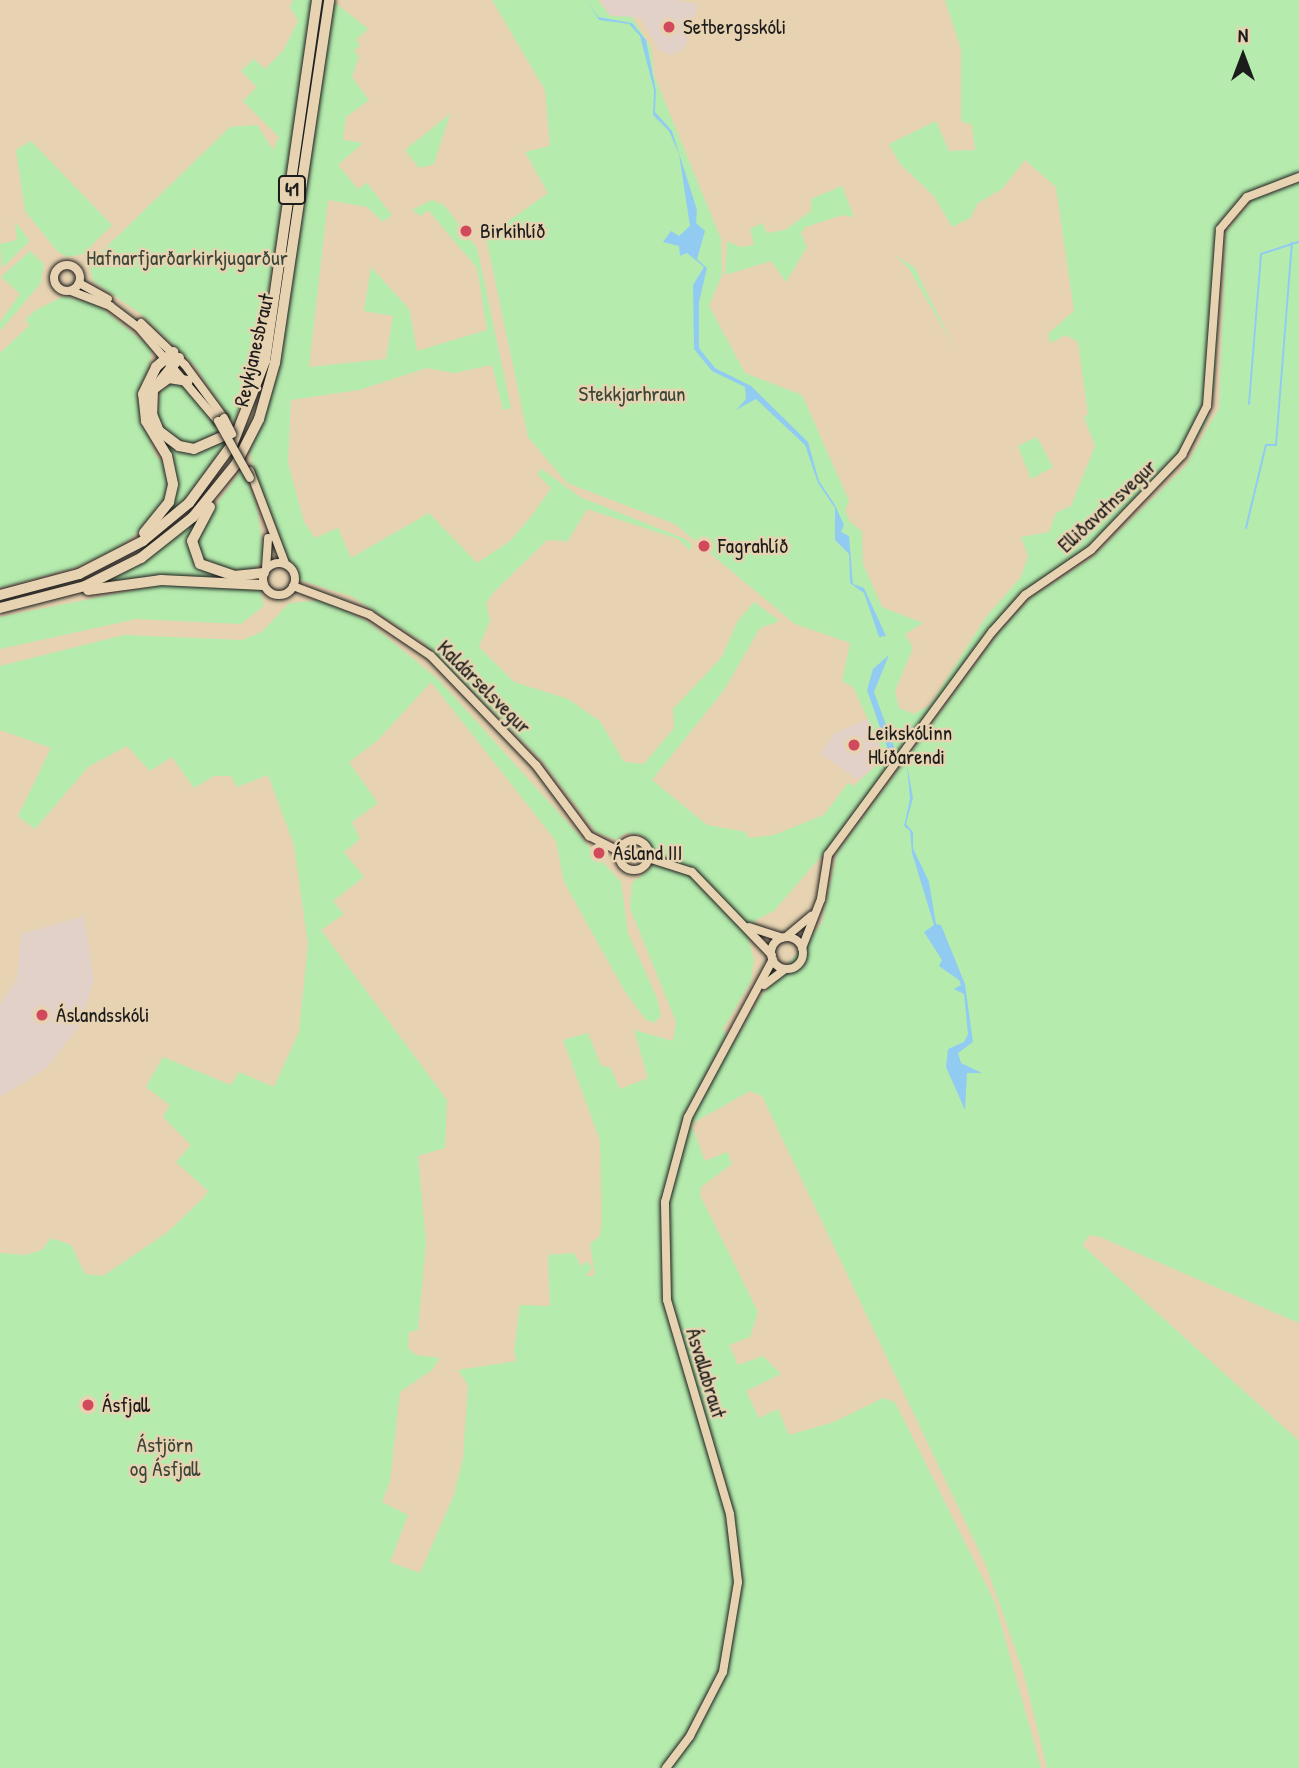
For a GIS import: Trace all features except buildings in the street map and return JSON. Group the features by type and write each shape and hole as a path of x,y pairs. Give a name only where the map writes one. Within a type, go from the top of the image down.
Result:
{"highway":[{"name":"Reykjanesbraut","path":"0,595 95,567 151,536 202,488 236,436 260,380 317,0"},
{"name":"Reykjanesbraut","path":"0,608 61,594 141,558 193,517 236,464 258,419 275,363 329,0"},
{"path":"173,357 153,390 152,414 159,431 178,446 194,449 233,432 260,380"},
{"path":"95,567 150,528 169,502 170,466 146,421 142,402 148,380 173,357"},
{"path":"153,390 169,378 188,381"},
{"path":"236,464 200,522 193,549 200,564 217,573 265,570"},
{"path":"61,594 161,580 263,585"}],"main road":[{"name":"Elliðavatnsvegur","path":"785,969 799,964 802,948 816,912 828,855 1001,620 1032,589 1091,550 1182,455 1207,406 1220,229 1247,197 1299,177"},
{"path":"221,420 188,381 173,357 123,314 55,284 58,268 73,266 79,283 133,316 173,357 221,420 250,475 276,552 293,572 293,586 277,596 263,585 268,537 250,475"},
{"path":"71,291 79,283"},
{"path":"265,570 287,565"},
{"name":"Kaldárselsvegur","path":"293,586 370,615 431,656 536,765 589,836 619,851"},
{"path":"636,840 646,846 648,858 642,867 630,869 621,863 619,851 636,840"},
{"path":"648,858 692,872 785,969"},
{"path":"784,938 816,912"},
{"path":"746,926 784,938 802,948"},
{"name":"Ásvallabraut","path":"666,1768 699,1721 723,1672 738,1582 730,1514 667,1300 665,1202 688,1117 760,989 772,957 784,938"},
{"name":"Ásvallabraut","path":"760,989 785,969"}],"shaded area":[{"name":"Setbergsskóli","path":"601,0 675,0 698,4 685,47 672,55 660,51 641,18 609,15"},
{"name":"Leikskólinn Hlíðarendi","path":"873,717 886,756 858,780 820,753 835,733"},
{"name":"Áslandsskóli","path":"84,916 94,980 79,1026 47,1068 0,1097 0,1004 17,979 21,934"}],"green space":[{"name":"Hafnarfjarðarkirkjugarður","path":"293,0 315,0 257,364 233,424 196,367 141,314 93,281 89,264 230,127 257,125 273,150 279,137 243,101 257,87 241,71 254,59 265,69 283,51 298,21 290,7"},
{"path":"332,0 368,29 356,40 360,45 354,51 359,56 352,77 369,100 346,117 343,140 363,143 338,165 358,189 367,183 392,215 383,222 367,207 328,200 309,367 386,359 393,316 364,311 371,267 409,309 417,351 487,330 477,268 428,210 421,216 412,210 432,200 444,205 477,248 511,408 503,410 492,365 454,373 427,368 359,390 291,400 288,463 304,522 315,538 338,528 351,558 429,513 477,563 510,541 551,488 537,474 542,469 580,497 685,539 692,544 690,550 678,539 587,509 568,541 547,540 493,593 486,603 490,620 479,647 514,682 568,699 600,721 624,762 644,764 674,728 673,709 722,657 737,622 754,602 780,621 760,628 724,690 652,780 707,825 746,832 748,838 774,835 824,815 848,783 854,786 885,757 853,687 842,681 850,643 795,624 675,524 567,483 528,437 486,237 548,193 525,152 550,146 545,90 492,0 598,0 610,16 632,17 651,47 654,75 721,239 722,274 709,306 745,373 802,395 849,501 845,510 850,522 862,531 863,564 882,607 923,623 905,634 913,648 895,691 899,708 914,714 930,705 986,617 1021,577 1028,556 1021,537 1049,532 1056,513 1071,506 1095,446 1084,417 1088,414 1078,342 1066,335 1050,343 1048,334 1074,311 1056,187 1025,160 1002,189 978,203 970,218 952,227 934,196 900,164 889,144 936,121 949,151 975,150 972,125 961,121 961,49 945,0 1299,0 1299,175 1249,194 1223,223 1214,387 1206,424 1173,472 1098,543 1017,604 843,831 774,911 756,920 747,933 754,960 751,981 723,1029 732,1046 759,999 822,923 837,853 1001,630 1032,597 1092,558 1186,466 1219,408 1226,232 1253,199 1299,182 1299,1323 1100,1237 1090,1235 1082,1245 1299,1441 1299,1768 1047,1768 1024,1674 986,1565 762,1096 750,1091 691,1124 705,1161 727,1152 732,1164 701,1187 700,1195 758,1312 750,1337 729,1345 738,1365 763,1356 781,1374 746,1391 759,1418 778,1409 789,1435 834,1422 883,1398 895,1402 995,1603 1041,1768 0,1768 0,1253 25,1255 42,1250 51,1238 71,1245 85,1274 103,1276 168,1232 204,1197 208,1191 176,1162 191,1145 163,1117 170,1105 146,1087 163,1057 231,1085 239,1072 274,1087 299,1032 308,944 294,845 268,775 237,787 231,776 214,776 194,788 172,757 150,771 127,746 88,767 35,829 18,816 51,748 0,730 0,666 124,635 242,640 262,632 289,603 325,600 368,622 438,679 621,882 628,933 657,998 661,1016 654,1023 645,1019 624,990 564,882 556,841 431,682 378,740 349,762 378,803 352,822 360,839 344,852 364,877 333,901 344,914 321,930 447,1100 445,1148 418,1156 426,1243 418,1330 409,1332 408,1348 416,1355 440,1358 432,1370 400,1392 390,1481 382,1502 408,1515 390,1562 420,1573 454,1495 463,1459 468,1385 458,1370 517,1361 514,1352 520,1305 550,1306 548,1255 574,1253 581,1266 587,1261 592,1268 585,1277 595,1275 590,1244 600,1236 602,1219 600,1140 563,1040 588,1033 601,1066 610,1067 620,1089 648,1078 634,1030 673,1041 676,1022 630,908 632,883 653,866 655,851 642,835 625,833 617,840 596,832 540,758 423,642 351,596 300,580 285,560 257,482 250,452 268,401"},
{"path":"450,114 434,164 419,168 405,150"},
{"path":"31,141 112,225 83,254 68,257 58,252 25,211 16,150"},
{"path":"842,186 854,217 842,215 806,227 801,233 807,247 786,282 771,261 725,275 727,241 740,247 754,245 750,229 762,223 767,233 785,230 811,211 811,199"},
{"path":"15,222 30,241 2,268 0,244 17,240"},
{"path":"30,251 44,264 41,283 0,331 0,322 20,294 1,277"},
{"path":"894,255 914,267 954,347 908,267"},
{"path":"64,296 98,305 152,349 140,413 156,456 168,468 169,492 153,521 115,550 77,567 0,588 0,353 30,325 25,320 36,310"},
{"path":"181,381 216,426 220,436 210,442 183,445 163,431 157,417 160,394 166,384"},
{"path":"1037,437 1053,467 1031,479 1018,446"},
{"path":"163,440 189,454 224,443 226,447 187,501 146,535 177,480"},
{"path":"242,469 256,503 265,560 249,572 225,570 203,559 197,541 199,529"},
{"path":"211,502 192,533 198,564 256,580 110,581"},
{"path":"165,584 260,590 264,606 241,624 136,619 0,649 0,617"}],"water":[{"path":"586,0 598,17 632,23 646,40 656,91 655,112 672,131 697,210 696,223 705,231 697,259 707,268 699,302 699,348 715,368 751,386 808,442 819,481 835,505 844,525 841,532 849,536 853,584 864,588 886,636 879,637 864,593 850,583 849,554 835,540 835,508 818,483 805,445 756,399 736,410 746,399 745,387 712,371 694,349 693,285 704,267 687,253 680,256 679,246 663,242 671,231 679,236 690,226 679,154 669,131 653,115 654,90 640,36 629,24 599,20"},
{"path":"889,655 874,692 896,752 890,756 867,690 873,669"},
{"path":"907,764 913,798 906,824 913,832 913,848 929,882 936,924 941,925 965,984 973,1042 958,1053 961,1063 982,1073 967,1073 965,1110 946,1067 948,1049 964,1042 968,1034 964,994 954,989 961,985 959,980 939,966 942,960 924,932 934,925 912,853 910,831 904,826 910,799"}],"waterway":[{"path":"1249,404 1261,254 1299,242"},
{"path":"1246,528 1266,445 1276,445 1292,243"}],"place":[{"name":"Setbergsskóli","path":"669,27"},
{"name":"Birkihlíð","path":"466,231"},
{"name":"Fagrahlíð","path":"704,546"},
{"name":"Leikskólinn Hlíðarendi","path":"854,745"},
{"name":"Ásland III","path":"599,853"},
{"name":"Áslandsskóli","path":"42,1015"},
{"name":"Ásfjall","path":"88,1405"}],"park label":[{"name":"Stekkjarhraun","path":"632,394"},
{"name":"Ástjörn og Ásfjall","path":"165,1457"}]}
